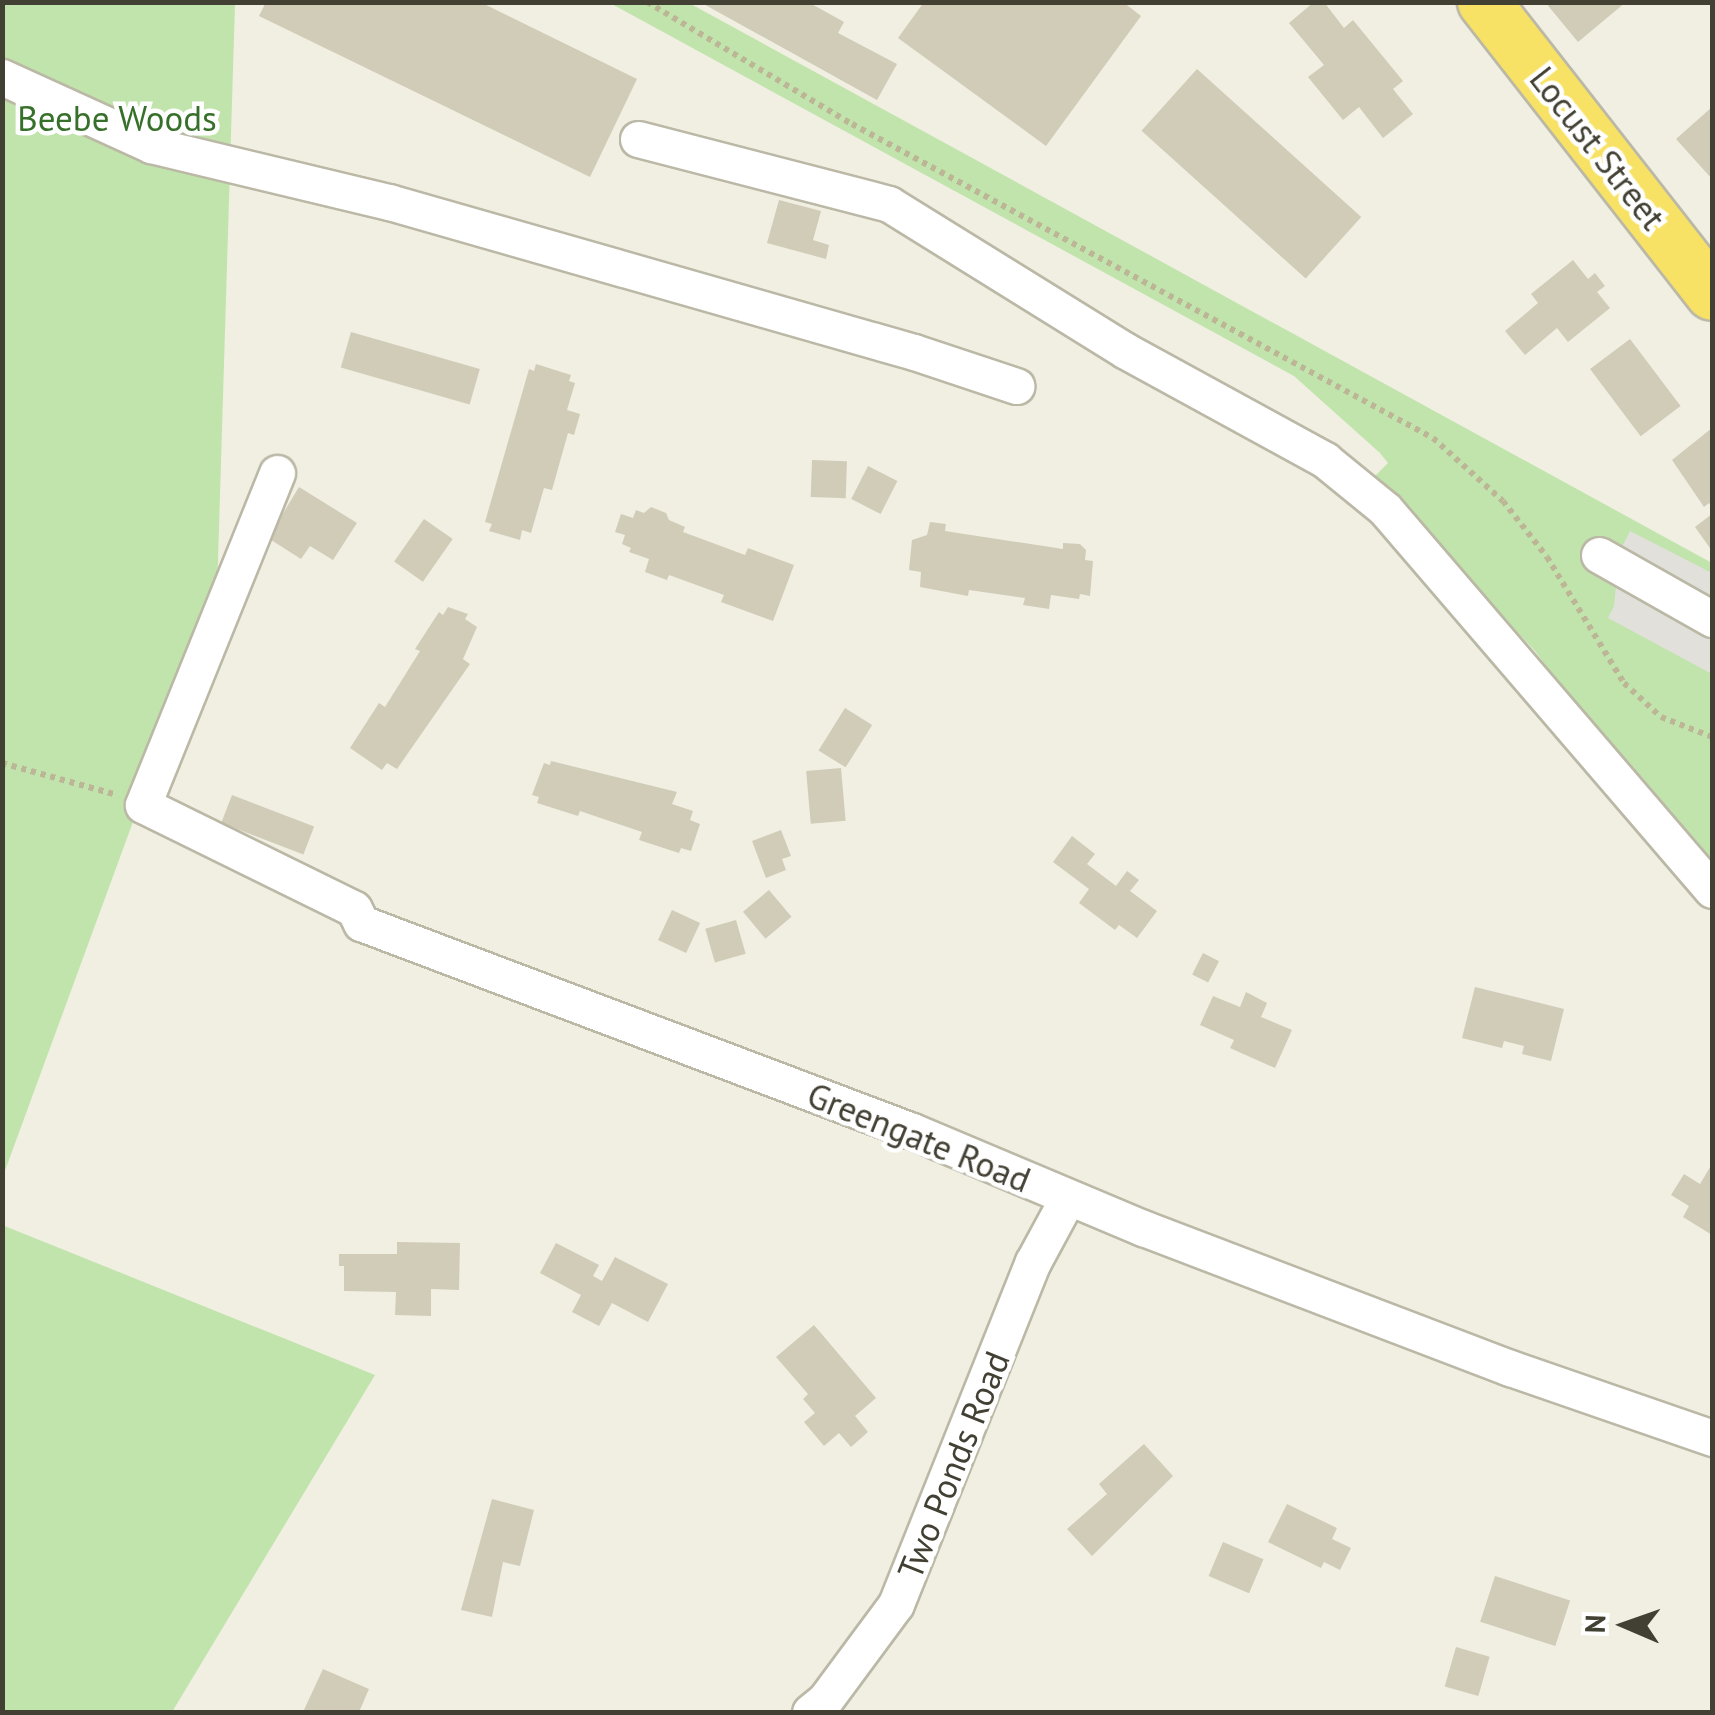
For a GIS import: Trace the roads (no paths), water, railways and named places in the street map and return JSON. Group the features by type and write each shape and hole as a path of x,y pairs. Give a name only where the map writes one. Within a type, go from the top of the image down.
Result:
{"highway":[{"name":"Locust Street","path":"1484,2 1711,288"}],"street":[{"path":"2,77 151,144 389,202 914,352 1016,386"},
{"path":"638,139 889,204 1126,351 1325,460 1385,509 1712,890"},
{"name":"Greengate Road","path":"277,473 143,805 354,909 361,922 912,1130 1067,1199 1510,1368 1712,1438"},
{"path":"1599,556 1712,618"},
{"name":"Two Ponds Road","path":"810,1712 826,1700 896,1604 1033,1262 1067,1199"}],"park label":[{"name":"Beebe Woods","path":"117,118"}]}
